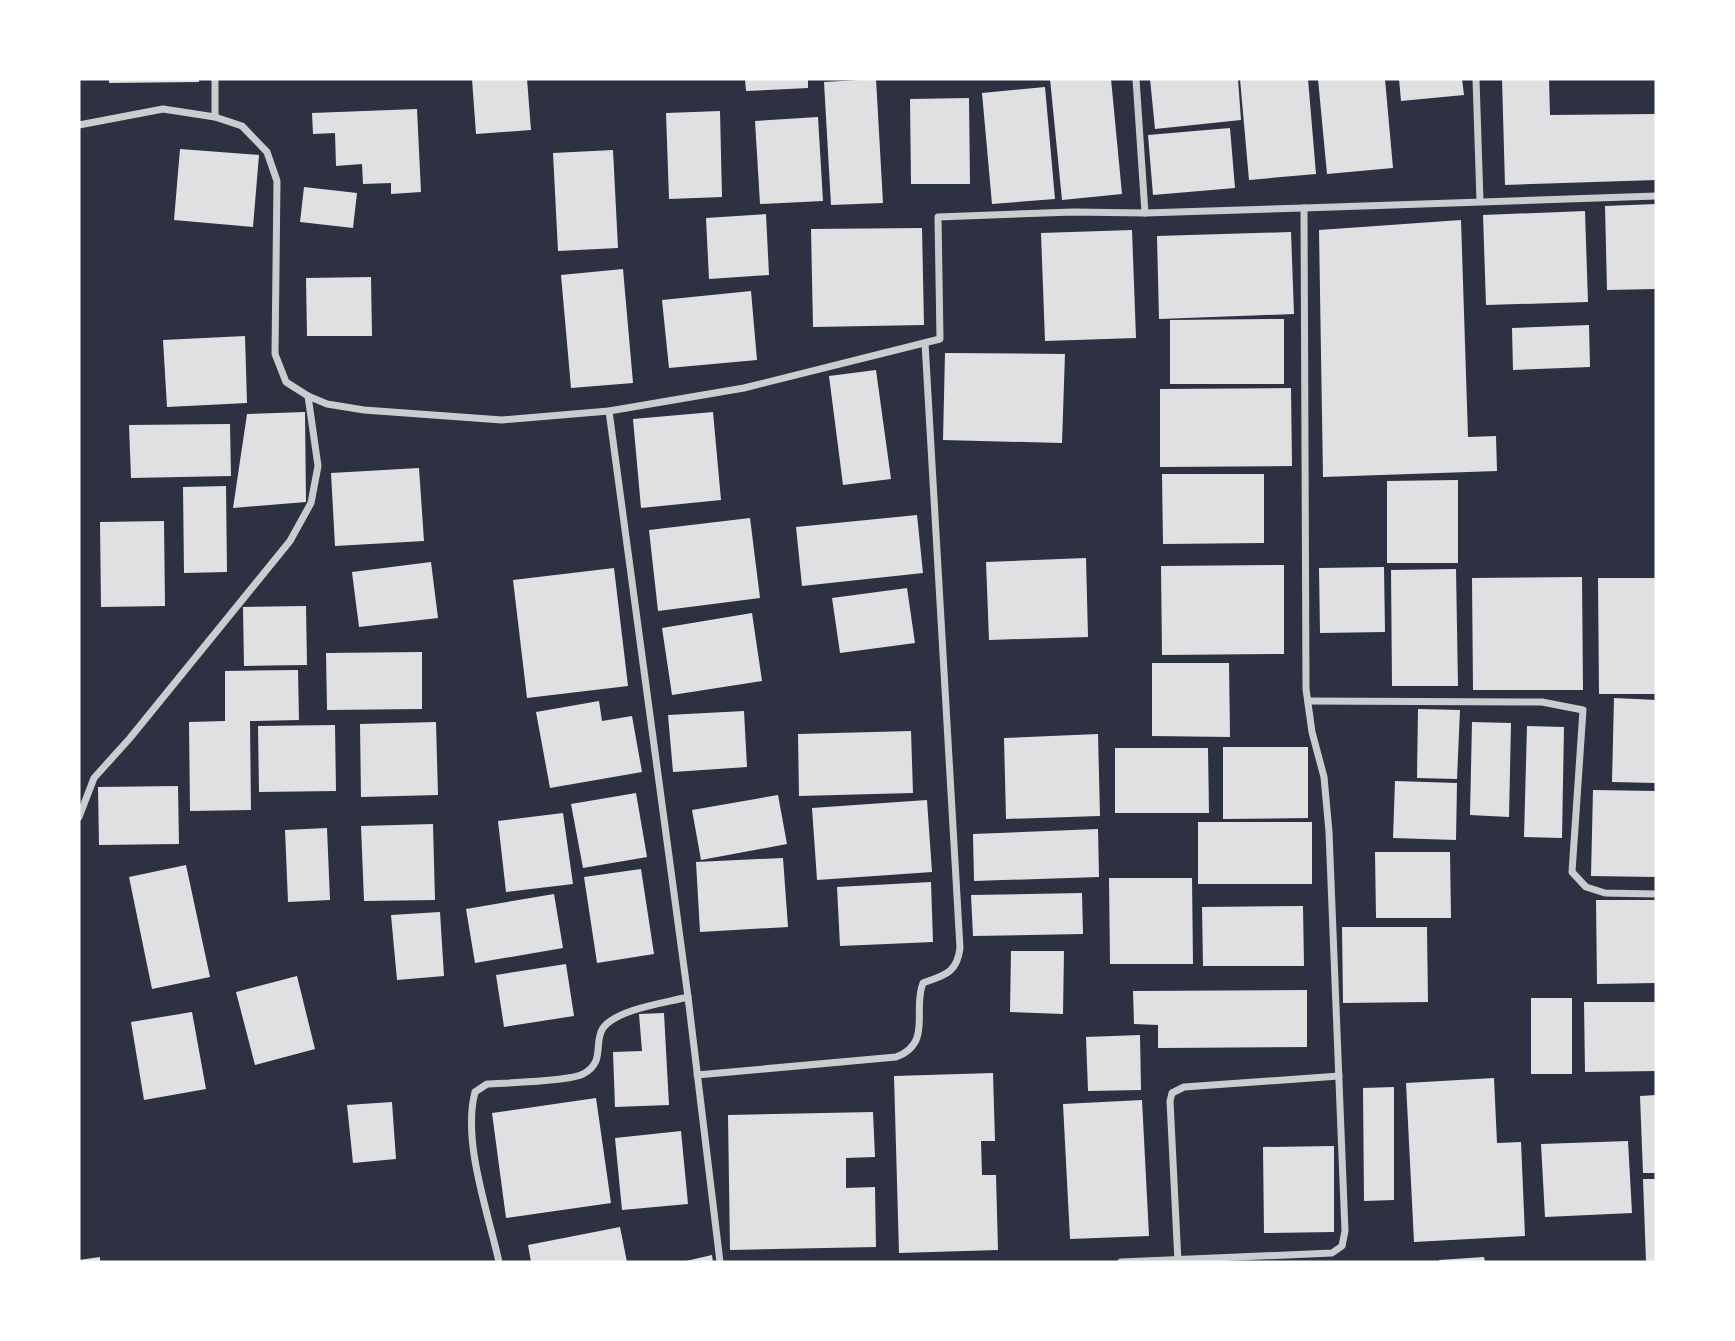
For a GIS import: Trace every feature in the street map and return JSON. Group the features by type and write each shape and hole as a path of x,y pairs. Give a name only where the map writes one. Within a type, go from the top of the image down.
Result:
{"street":[{"path":"215,79 215,117"},
{"path":"1136,79 1145,213"},
{"path":"1476,79 1479,201"},
{"path":"79,125 163,109 215,117 242,125 267,152 277,181 275,354 286,382 327,404 364,410 502,421 609,411 744,388 940,339 938,217 1656,196"},
{"path":"1121,1262 1332,1252 1342,1246 1345,1231 1329,832 1324,777 1312,732 1306,688 1304,208"},
{"path":"696,1075 896,1057 904,1054 918,1035 919,996 923,983 949,972 958,961 960,948 925,343"},
{"path":"79,817 94,778 130,738 290,541 311,503 318,466 308,396"},
{"path":"609,411 688,997 720,1262"},
{"path":"1308,701 1542,702 1584,709 1572,872 1586,887 1605,893 1656,894"},
{"path":"499,1262 471,1140 470,1111 475,1092 487,1084 580,1077 594,1068 600,1050 601,1030 613,1017 688,997"},
{"path":"1178,1261 1170,1101 1172,1093 1191,1086 1339,1076"}],"building":[{"path":"109,79 199,79 199,82 109,83"},
{"path":"472,79 527,79 531,130 476,134"},
{"path":"745,79 808,79 808,88 746,91"},
{"path":"876,79 883,203 831,205 824,82"},
{"path":"1050,79 1111,79 1122,194 1062,200"},
{"path":"1150,79 1238,79 1241,120 1155,129"},
{"path":"1240,79 1308,79 1316,174 1249,180"},
{"path":"1318,79 1385,79 1393,168 1327,174"},
{"path":"1399,79 1462,79 1464,95 1401,101"},
{"path":"1502,79 1549,79 1550,115 1656,114 1656,180 1505,185"},
{"path":"1045,87 1055,199 992,204 982,93"},
{"path":"969,98 970,184 911,184 910,99"},
{"path":"417,109 421,192 391,194 391,183 363,184 362,164 336,166 335,133 313,134 312,113"},
{"path":"720,111 722,197 669,199 666,113"},
{"path":"818,117 823,201 760,204 755,121"},
{"path":"1230,128 1235,188 1153,195 1148,135"},
{"path":"180,149 259,155 253,227 174,220"},
{"path":"613,150 618,248 558,251 553,153"},
{"path":"304,187 357,193 353,228 300,222"},
{"path":"1656,204 1656,289 1607,290 1605,206"},
{"path":"1585,211 1588,302 1486,305 1483,215"},
{"path":"766,214 769,275 709,279 706,218"},
{"path":"1461,220 1468,437 1496,436 1497,471 1323,477 1319,230"},
{"path":"922,228 924,325 813,327 811,229"},
{"path":"1132,230 1136,338 1045,341 1041,233"},
{"path":"1291,232 1294,314 1159,319 1157,236"},
{"path":"623,269 633,383 571,388 561,275"},
{"path":"371,277 372,336 307,336 306,278"},
{"path":"751,291 757,360 669,368 662,300"},
{"path":"1284,319 1284,384 1170,384 1170,320"},
{"path":"1589,325 1590,367 1513,370 1512,328"},
{"path":"245,336 247,403 167,407 163,340"},
{"path":"945,353 1065,354 1062,443 943,440"},
{"path":"876,370 891,479 843,485 829,376"},
{"path":"1291,388 1292,466 1160,467 1160,389"},
{"path":"305,412 306,502 233,508 247,414"},
{"path":"713,412 721,500 641,508 633,419"},
{"path":"230,424 231,476 131,478 129,425"},
{"path":"419,468 424,541 335,546 331,473"},
{"path":"1162,474 1264,474 1264,543 1163,544"},
{"path":"1458,480 1458,563 1387,563 1387,481"},
{"path":"226,486 227,572 184,573 183,487"},
{"path":"917,515 923,573 802,586 796,527"},
{"path":"750,518 760,598 658,611 649,530"},
{"path":"164,521 165,606 101,607 100,522"},
{"path":"1086,558 1088,637 989,640 986,562"},
{"path":"431,562 438,618 359,627 352,572"},
{"path":"1284,565 1284,654 1162,655 1161,566"},
{"path":"1384,567 1385,632 1320,633 1319,568"},
{"path":"614,568 628,686 527,698 513,580"},
{"path":"1456,569 1458,686 1392,686 1391,570"},
{"path":"1582,577 1583,690 1473,690 1472,578"},
{"path":"1598,578 1656,578 1656,694 1599,694"},
{"path":"907,588 915,643 840,653 832,598"},
{"path":"306,606 307,665 244,666 243,607"},
{"path":"752,613 762,681 672,695 662,628"},
{"path":"422,652 422,709 327,710 326,653"},
{"path":"1152,663 1229,663 1230,737 1152,736"},
{"path":"298,670 299,720 250,721 251,810 190,811 189,722 225,721 225,671"},
{"path":"1614,698 1656,700 1656,783 1612,782"},
{"path":"599,701 602,721 632,716 642,772 550,788 536,712"},
{"path":"1418,709 1460,710 1457,779 1417,778"},
{"path":"744,711 747,767 673,772 668,715"},
{"path":"436,722 438,795 361,797 360,724"},
{"path":"1472,722 1511,723 1509,817 1470,815"},
{"path":"335,725 336,791 259,792 258,726"},
{"path":"1527,726 1564,727 1562,838 1524,837"},
{"path":"911,731 913,793 799,796 798,734"},
{"path":"1098,734 1100,816 1006,819 1004,738"},
{"path":"1223,747 1308,747 1308,818 1223,819"},
{"path":"1115,748 1208,748 1209,813 1115,813"},
{"path":"1395,781 1457,783 1456,840 1393,838"},
{"path":"178,786 179,844 99,845 98,787"},
{"path":"1593,790 1656,791 1656,877 1591,876"},
{"path":"636,793 647,857 583,868 571,804"},
{"path":"778,795 787,844 701,860 692,810"},
{"path":"927,800 932,872 817,880 812,808"},
{"path":"563,813 573,884 506,892 498,821"},
{"path":"1198,822 1312,822 1312,884 1198,884"},
{"path":"433,824 435,900 364,901 361,826"},
{"path":"327,828 330,900 288,902 285,830"},
{"path":"1098,829 1099,877 974,881 973,834"},
{"path":"1375,852 1450,852 1451,918 1376,918"},
{"path":"783,858 788,927 700,932 696,862"},
{"path":"186,865 210,977 152,989 129,877"},
{"path":"641,869 654,954 597,963 584,877"},
{"path":"1109,878 1192,878 1193,964 1110,964"},
{"path":"931,882 933,942 840,946 837,887"},
{"path":"1082,893 1083,934 973,936 971,895"},
{"path":"554,894 563,948 475,963 466,909"},
{"path":"1596,900 1656,900 1656,983 1597,984"},
{"path":"1303,906 1304,966 1203,966 1202,907"},
{"path":"440,912 444,976 397,980 391,915"},
{"path":"1342,927 1427,927 1428,1002 1343,1003"},
{"path":"1011,951 1064,951 1063,1014 1010,1012"},
{"path":"566,964 574,1016 504,1027 496,975"},
{"path":"297,976 315,1049 255,1065 236,992"},
{"path":"1307,990 1307,1047 1158,1048 1158,1025 1134,1024 1133,991"},
{"path":"1531,998 1572,998 1572,1074 1531,1074"},
{"path":"1584,1002 1656,1002 1656,1071 1585,1072"},
{"path":"192,1012 206,1089 144,1100 131,1022"},
{"path":"664,1013 669,1105 615,1107 613,1052 642,1051 639,1014"},
{"path":"1140,1035 1141,1090 1088,1091 1086,1037"},
{"path":"993,1073 995,1141 981,1141 982,1175 996,1175 998,1250 899,1253 894,1076"},
{"path":"1494,1078 1497,1143 1521,1142 1525,1236 1414,1242 1406,1083"},
{"path":"1394,1087 1394,1200 1364,1201 1363,1088"},
{"path":"1656,1095 1656,1173 1643,1173 1640,1096"},
{"path":"596,1098 611,1203 506,1218 492,1113"},
{"path":"1142,1100 1149,1236 1070,1239 1063,1104"},
{"path":"392,1102 396,1159 353,1163 347,1105"},
{"path":"873,1112 875,1157 846,1158 846,1188 875,1187 876,1247 730,1250 728,1115"},
{"path":"681,1131 688,1204 622,1210 615,1138"},
{"path":"1628,1141 1632,1213 1545,1217 1541,1144"},
{"path":"1334,1146 1334,1232 1264,1233 1263,1147"},
{"path":"1643,1179 1656,1179 1656,1262 1646,1262"},
{"path":"620,1227 627,1262 531,1262 528,1245"},
{"path":"712,1255 713,1262 686,1262 686,1261"},
{"path":"100,1257 100,1262 79,1262 79,1260"},
{"path":"1484,1257 1485,1262 1439,1262 1439,1260"}]}
